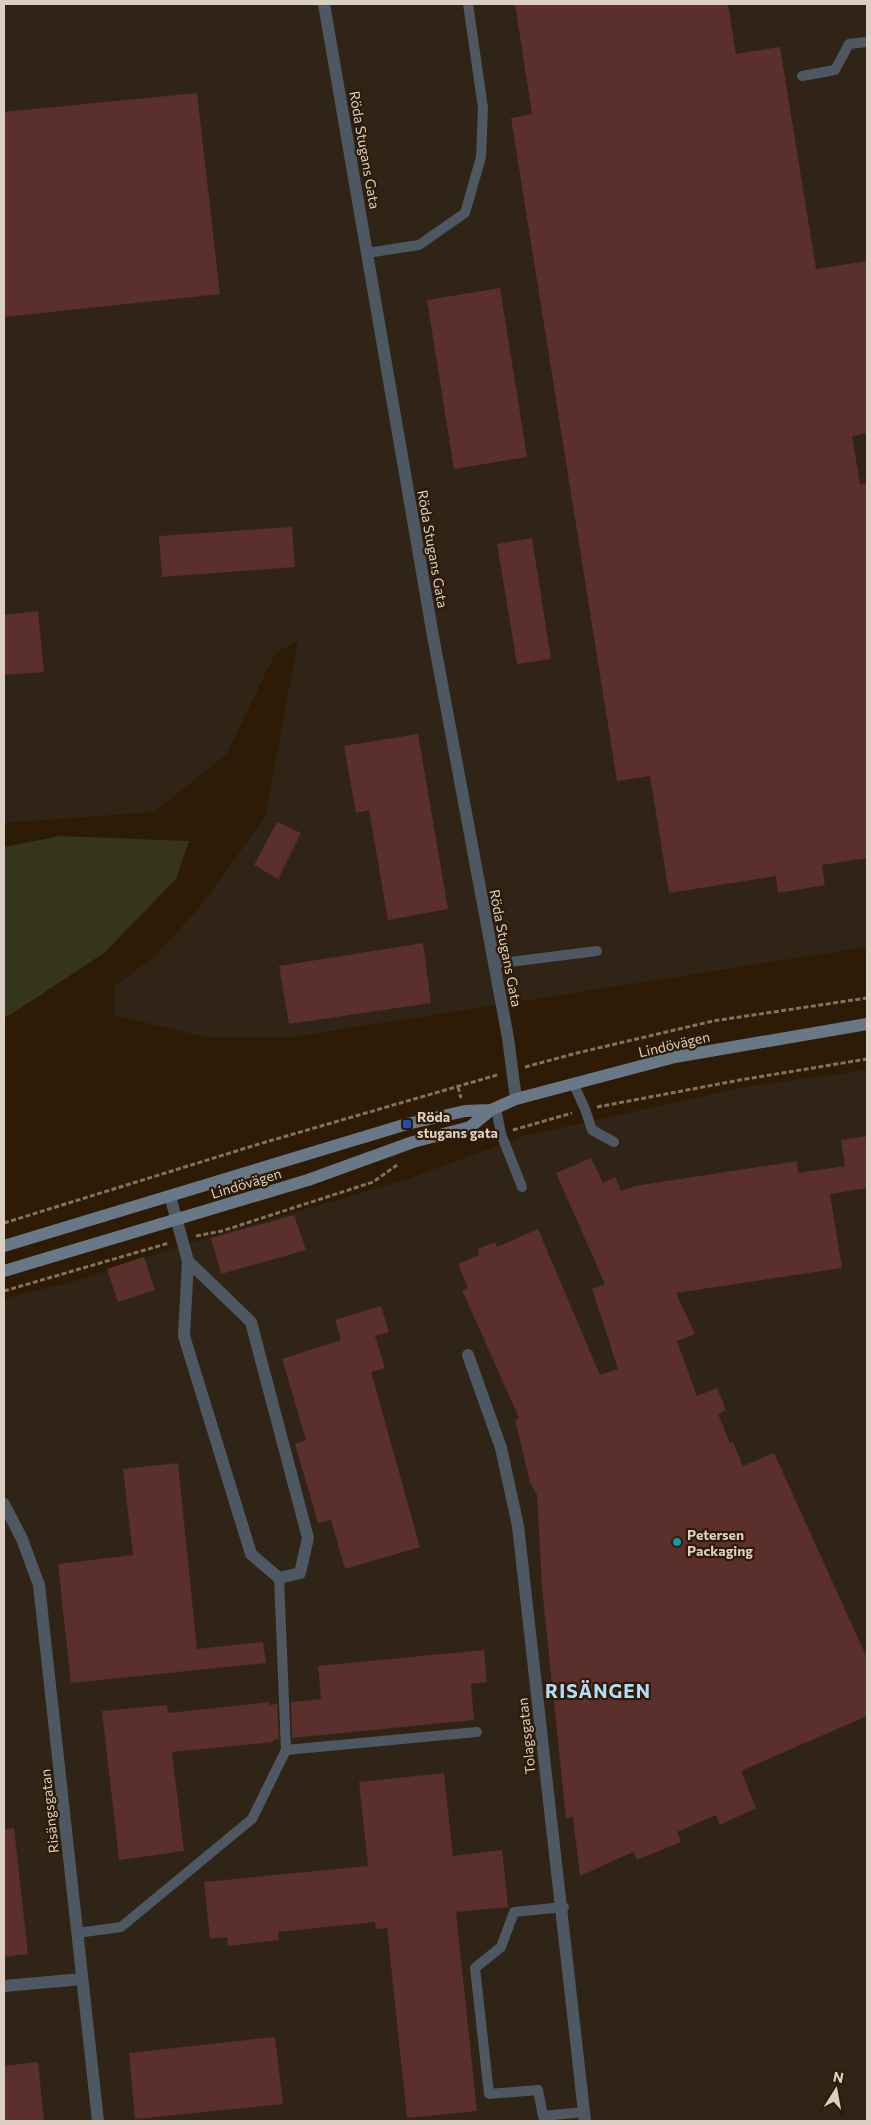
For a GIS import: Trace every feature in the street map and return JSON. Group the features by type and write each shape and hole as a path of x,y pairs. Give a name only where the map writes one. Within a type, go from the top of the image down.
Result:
{"main road":[{"name":"Lindövägen","path":"4,1271 308,1180 413,1142 470,1127 493,1109 516,1100 675,1057 867,1024"},
{"name":"Lindövägen","path":"4,1246 406,1124 465,1111 493,1109"}],"street":[{"name":"Röda Stugans Gata","path":"324,4 433,636 508,1038 516,1100"},
{"path":"170,1196 188,1261 184,1336 251,1554 279,1578 300,1573 308,1538 250,1322 188,1261"},
{"name":"Tolagsgatan","path":"468,1355 501,1448 518,1526 585,2116"},
{"name":"Risängsgatan","path":"4,1504 22,1539 39,1585 98,2121"},
{"path":"4,1986 82,1979"}],"lane":[{"path":"367,253 419,245 465,213 481,157 483,108 468,4"},
{"path":"802,76 835,70 849,44 867,42"},
{"path":"494,964 597,951"},
{"path":"574,1085 592,1130 614,1142"},
{"path":"493,1109 522,1187"},
{"path":"77,1934 121,1927 252,1819 286,1750 279,1578"},
{"path":"286,1750 477,1732"},
{"path":"562,1907 514,1912 501,1946 475,1968 483,2046 489,2094 538,2090 543,2116 585,2116"}],"path":[{"path":"4,1223 259,1144 577,1052 713,1021 867,998"},
{"path":"501,1134 585,1109 867,1059"},
{"path":"4,1291 182,1239 222,1231 373,1182 397,1165 406,1162"}],"shaded area":[{"path":"4,4 867,4 867,947 293,1037 205,1037 114,1015 115,986 154,957 199,908 265,817 298,641 276,652 226,755 154,812 4,823"},
{"path":"867,1070 867,2121 4,2121 4,1301 10,1297 72,1282 189,1243 402,1181 524,1136 744,1087"}],"green space":[{"path":"60,836 189,841 176,879 104,953 10,1015 4,1017 4,847"}],"building":[{"path":"515,4 728,4 736,54 780,47 816,269 867,261 867,433 852,436 860,484 867,483 867,858 822,865 825,885 778,893 776,876 669,893 650,776 617,781 511,118 532,114"},
{"path":"197,93 220,294 4,317 4,112"},
{"path":"500,288 527,457 454,469 427,300"},
{"path":"292,527 295,567 162,577 159,536"},
{"path":"532,538 551,659 517,664 497,544"},
{"path":"38,611 44,672 4,675 4,615"},
{"path":"418,734 448,909 388,920 369,810 356,813 344,746"},
{"path":"277,822 301,833 278,879 254,865"},
{"path":"423,943 431,1003 289,1024 279,966"},
{"name":"Petersen Packaging","path":"867,1136 867,1188 830,1194 842,1268 676,1293 695,1334 677,1341 697,1396 717,1388 726,1410 718,1414 730,1443 733,1442 743,1466 774,1453 867,1658 867,1716 741,1771 756,1808 720,1825 716,1815 677,1832 681,1842 637,1860 633,1852 580,1876 573,1817 566,1818 542,1588 537,1495 530,1482 515,1420 519,1418 462,1290 468,1288 458,1264 479,1255 478,1249 495,1242 497,1247 538,1229 600,1375 618,1369 592,1289 605,1284 556,1173 591,1158 603,1183 615,1177 621,1191 635,1186 797,1161 798,1173 845,1166 841,1140"},
{"path":"294,1215 306,1250 221,1274 211,1238"},
{"path":"144,1257 155,1290 118,1302 107,1269"},
{"path":"381,1306 389,1332 375,1336 385,1368 371,1372 420,1547 345,1569 331,1520 318,1523 295,1444 306,1440 282,1359 341,1340 335,1320"},
{"path":"178,1463 197,1649 263,1642 266,1663 71,1683 58,1564 133,1555 123,1469"},
{"path":"484,1650 487,1682 471,1684 474,1720 292,1738 291,1702 321,1699 318,1666"},
{"path":"269,1702 269,1705 277,1704 279,1739 273,1740 273,1742 172,1752 184,1851 119,1860 102,1711 167,1705 168,1713"},
{"path":"444,1773 453,1856 502,1850 508,1907 456,1912 477,2111 407,2118 387,1928 376,1929 375,1922 278,1932 279,1940 228,1946 227,1937 210,1939 204,1882 368,1866 359,1782"},
{"path":"14,1828 28,1954 4,1957 4,1829"},
{"path":"275,2037 283,2104 135,2119 129,2053"},
{"path":"38,2062 44,2121 4,2121 4,2066"}],"place":[{"name":"Röda stugans gata","path":"407,1124"},
{"name":"Petersen Packaging","path":"677,1542"}],"district":[{"name":"RISÄNGEN","path":"598,1690"}]}
